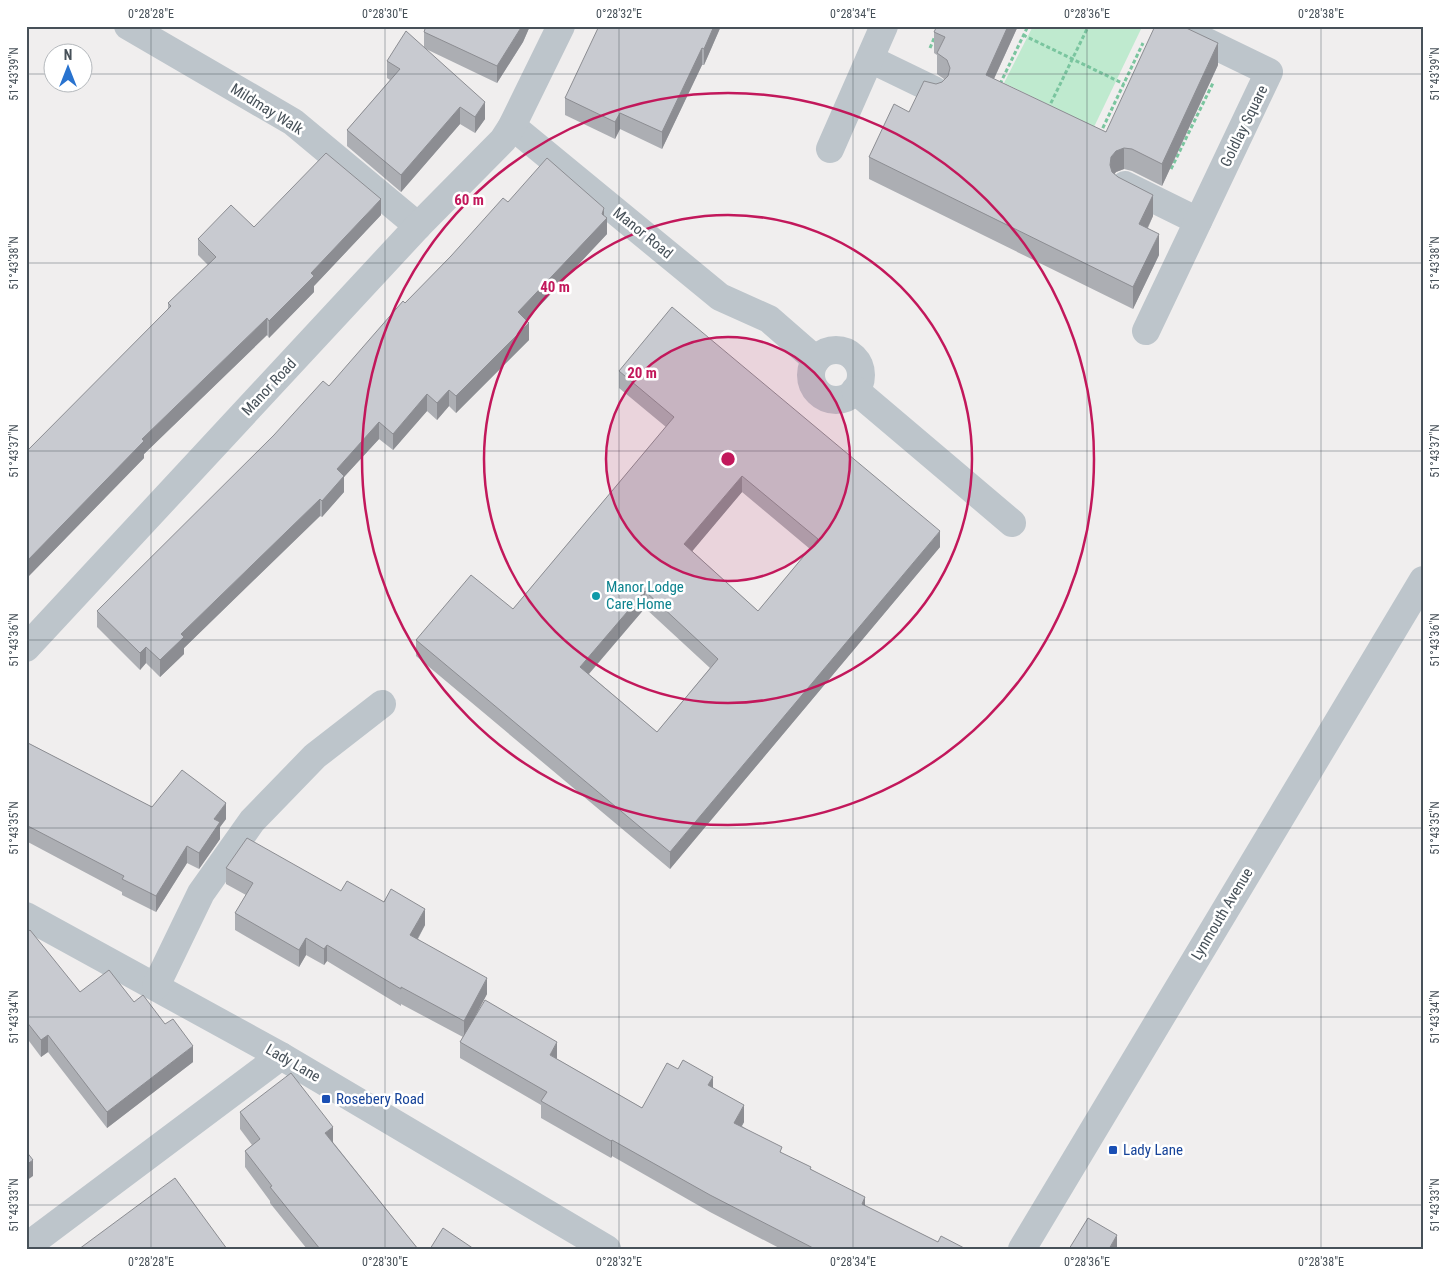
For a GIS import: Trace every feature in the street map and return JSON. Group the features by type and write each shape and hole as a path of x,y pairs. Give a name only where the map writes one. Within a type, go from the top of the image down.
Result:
{"street":[{"name":"Mildmay Walk","path":"128,26 293,122 418,226"},
{"name":"Manor Road","path":"26,648 418,226 502,140 512,126 561,26"},
{"path":"830,149 884,26"},
{"name":"Goldlay Square","path":"1146,331 1270,72 1174,26"},
{"path":"870,59 934,90"},
{"name":"Manor Road","path":"512,126 720,297 769,319 816,360"},
{"path":"1125,185 1198,221"},
{"path":"836,350 844,351 851,355 860,368 860,384 849,396 841,399 832,400 824,397 817,392 810,376 816,360 821,354 836,350"},
{"path":"855,390 1012,523"},
{"name":"Lynmouth Avenue","path":"1022,1249 1423,580"},
{"path":"156,986 201,893 252,821 314,756 382,704"},
{"name":"Lady Lane","path":"26,916 281,1056 607,1249"},
{"path":"26,1247 281,1056"}],"path":[{"path":"997,89 1028,26"},
{"path":"1047,112 1087,29"},
{"path":"927,53 936,35"},
{"path":"1023,35 1124,84"},
{"path":"1104,140 1099,137 1143,43"},
{"path":"1171,170 1227,52"}],"green space":[{"path":"1033,26 1142,27 1094,127 1004,83"}],"building":[{"path":"426,26 522,26 497,66 424,32"},
{"path":"599,26 714,26 662,132 620,113 615,122 565,98"},
{"path":"937,26 1008,26 986,75 1106,132 1155,26 1182,26 1218,43 1162,164 1132,149 1124,148 1116,151 1111,157 1110,165 1112,172 1153,195 1139,224 1159,234 1133,287 869,157 894,104 909,112 924,81 936,84 942,82 948,76 950,68 947,60 937,53 945,37 934,32"},
{"path":"406,31 485,102 475,117 460,107 401,175 347,130 400,69 387,61"},
{"path":"326,153 381,199 311,273 314,276 269,321 267,318 142,439 144,441 26,562 26,452 171,306 168,303 216,257 198,239 231,205 254,227"},
{"path":"547,158 604,208 602,214 607,218 518,312 529,323 456,396 449,390 437,403 427,394 393,434 379,422 337,469 344,476 322,501 320,499 181,634 184,637 160,660 146,647 140,653 97,611 274,435 323,381 329,386 403,301 405,303 451,256 503,198 508,202"},
{"name":"Manor Lodge Care Home","path":"672,307 940,531 670,852 416,640 471,575 513,609 674,417 619,371","holes":["742,476 818,539 758,611 684,544","645,591 718,659 657,732 580,667"]},
{"path":"26,742 152,807 182,770 226,803 214,819 220,822 199,853 187,846 156,896 122,879 124,876 26,825"},
{"path":"247,838 341,891 347,881 384,902 391,889 425,909 410,935 487,978 464,1021 401,987 401,989 327,945 324,949 306,938 299,950 235,913 253,883 226,868"},
{"path":"30,930 80,992 109,970 134,1002 143,995 165,1024 173,1019 193,1046 107,1112 48,1035 41,1040 26,1021 26,933"},
{"path":"485,1000 557,1042 550,1055 642,1108 667,1063 678,1069 683,1060 713,1077 708,1085 744,1105 734,1123 782,1147 780,1152 865,1197 862,1204 938,1242 941,1236 966,1249 815,1249 710,1195 541,1101 547,1092 460,1042"},
{"path":"291,1073 333,1127 325,1133 418,1249 320,1249 270,1187 272,1186 245,1151 260,1139 240,1112"},
{"path":"26,1151 33,1160 26,1165"},
{"path":"175,1178 227,1249 79,1249"},
{"path":"1088,1218 1117,1235 1109,1249 1069,1249"},
{"path":"443,1228 474,1249 430,1249"}],"place":[{"name":"Manor Lodge Care Home","path":"596,596"},
{"name":"Rosebery Road","path":"326,1099"},
{"name":"Lady Lane","path":"1113,1150"}]}
